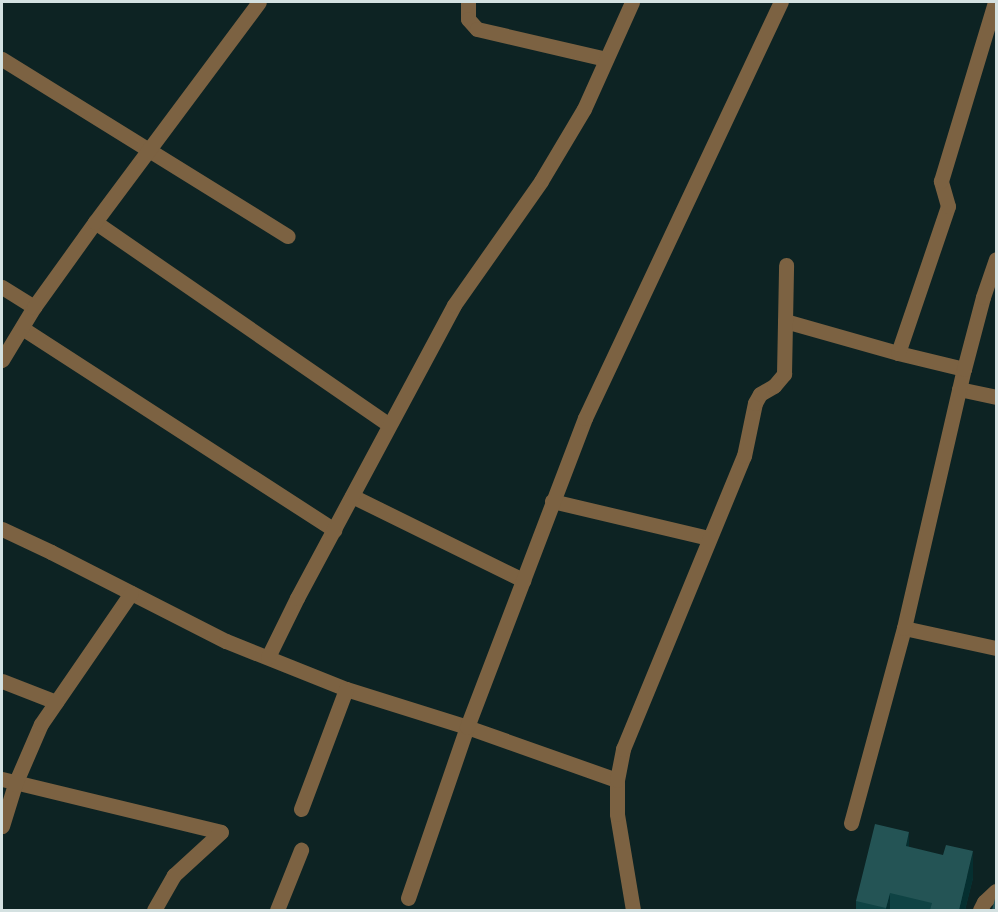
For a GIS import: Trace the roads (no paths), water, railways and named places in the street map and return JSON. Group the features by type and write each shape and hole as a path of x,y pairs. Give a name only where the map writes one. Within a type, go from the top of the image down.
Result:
{"street":[{"path":"2,360 34,307 95,222 259,2"},
{"path":"468,2 468,19 477,29 606,58"},
{"path":"268,657 388,424 454,305 561,148 584,109 632,2"},
{"path":"408,898 467,727 585,418 781,2"},
{"path":"897,353 948,206 941,181 995,2"},
{"path":"2,59 288,236"},
{"path":"95,222 388,424"},
{"path":"850,823 904,627 964,369 983,297 996,259"},
{"path":"633,910 616,814 617,780 622,749 744,456 755,403 760,394 774,387 784,374 786,265"},
{"path":"2,287 34,307"},
{"path":"785,321 897,353 964,369"},
{"path":"22,328 334,530"},
{"path":"959,389 996,398"},
{"path":"352,496 523,580"},
{"path":"552,501 709,538"},
{"path":"2,529 196,628 346,689 467,727 617,780"},
{"path":"2,826 8,782 56,702 131,593"},
{"path":"904,627 996,648"},
{"path":"2,681 56,702"},
{"path":"301,809 346,689"},
{"path":"8,782 221,832 174,875 154,910"},
{"path":"277,910 301,849"},
{"path":"980,910 984,902 996,891"}]}
